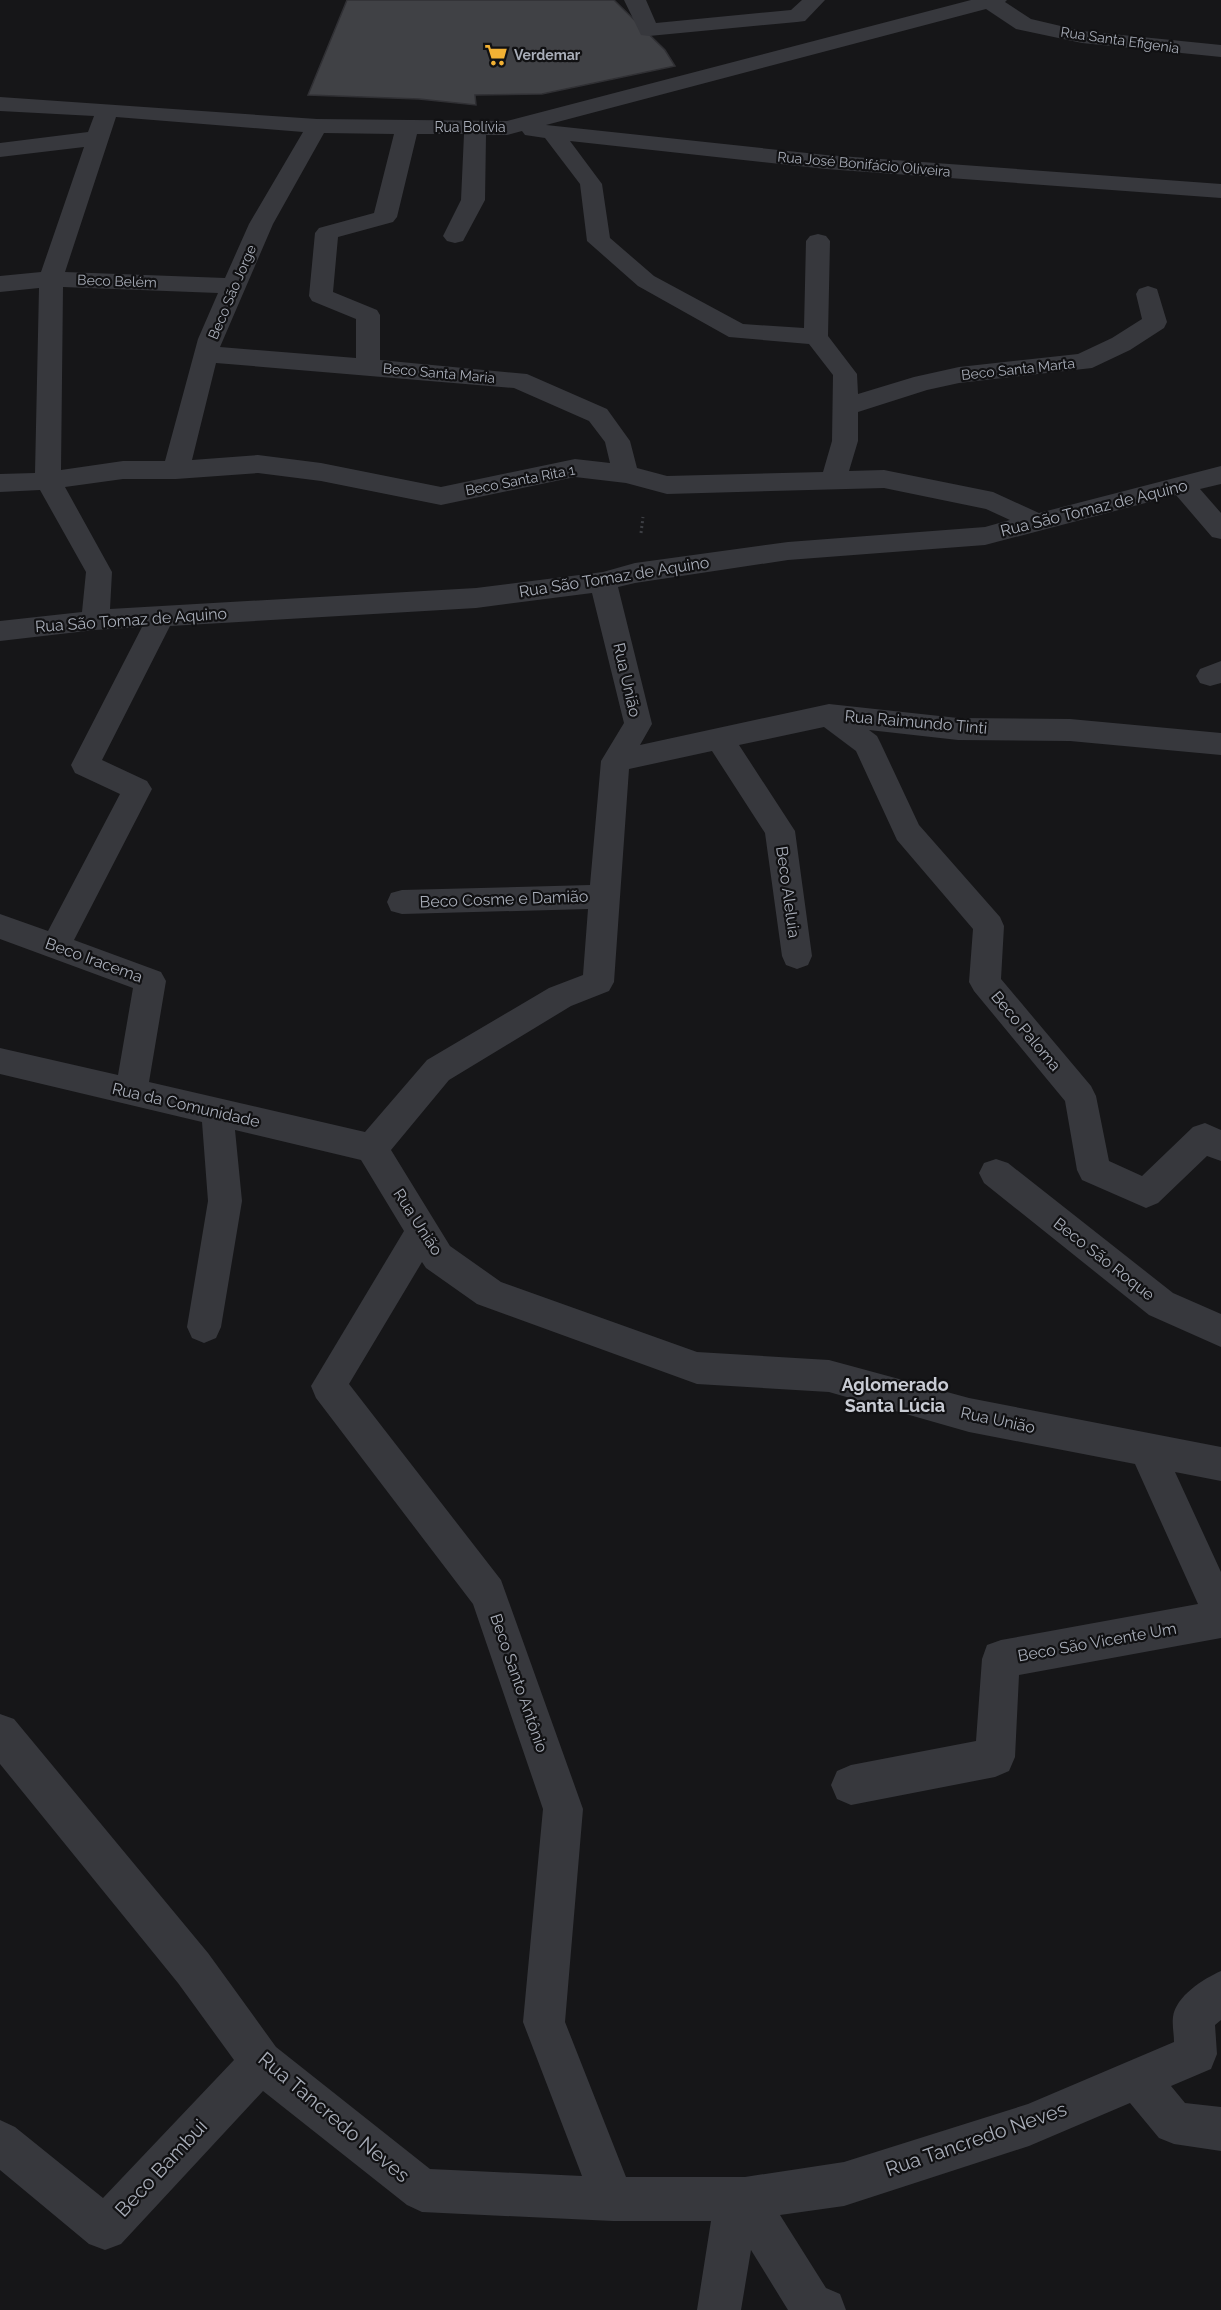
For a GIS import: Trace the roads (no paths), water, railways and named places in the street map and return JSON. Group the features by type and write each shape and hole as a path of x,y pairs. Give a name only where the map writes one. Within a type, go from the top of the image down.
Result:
{"street":[{"path":"635,0 650,30 797,16 814,0"},
{"name":"Rua Santa Efigenia","path":"993,1 1024,24 1082,37 1221,51"},
{"name":"Rua Bolívia","path":"0,104 317,126 507,129 993,1"},
{"path":"95,620 99,572 48,481 51,279 107,110"},
{"name":"Beco São Jorge","path":"176,470 206,354 261,224 317,126"},
{"path":"368,368 368,315 321,296 327,233 385,217 407,127"},
{"path":"455,236 473,200 475,128"},
{"name":"Rua José Bonifácio Oliveira","path":"507,129 551,131 826,162 1221,191"},
{"path":"551,131 591,184 599,241 646,281 738,331 816,337"},
{"path":"0,150 98,138"},
{"path":"818,241 816,337 845,374 845,441 834,480"},
{"name":"Beco Belém","path":"0,284 51,279 234,286"},
{"name":"Beco Santa Marta","path":"845,407 923,383 959,375 1083,362 1120,344 1155,322 1148,294"},
{"name":"Beco Santa Maria","path":"206,354 518,380 598,415 617,441 626,474"},
{"name":"Beco Santa Rita 1","path":"0,483 48,481 123,470 176,470 258,464 321,472 441,496 575,468 626,474 667,485 884,479 993,501 1035,522"},
{"name":"Rua São Tomaz de Aquino","path":"0,631 95,620 476,598 603,582 635,573 788,551 985,536 1221,475"},
{"path":"1182,485 1221,530"},
{"name":"Rua União","path":"603,582 638,724 615,761 598,982 560,997 438,1070 372,1148 438,1257 489,1293 697,1368 829,1376 969,1415 1221,1464"},
{"path":"56,946 137,789 86,765 161,616"},
{"name":"Rua Raimundo Tinti","path":"615,761 829,715 958,729 1070,730 1221,744"},
{"name":"Beco Paloma","path":"829,715 867,744 907,832 989,926 985,982 1080,1096 1094,1170 1146,1192 1205,1137 1221,1147"},
{"name":"Beco Aleluia","path":"720,738 780,831 797,956"},
{"name":"Beco Cosme e Damião","path":"402,902 605,897"},
{"name":"Beco Iracema","path":"0,926 150,981 132,1092"},
{"name":"Rua da Comunidade","path":"0,1061 372,1148"},
{"path":"204,1327 225,1201 217,1112"},
{"name":"Beco São Roque","path":"996,1173 1161,1304 1221,1331"},
{"name":"Beco Santo Antônio","path":"422,1232 329,1386 488,1593 492,1604 562,1809 544,2022 613,2199"},
{"path":"1147,1450 1204,1579 1221,1607"},
{"name":"Beco São Vicente Um","path":"851,1785 995,1757 1001,1659 1221,1619"},
{"name":"Rua Tancredo Neves","path":"0,1733 193,1968 261,2062 422,2190 613,2199 741,2199 844,2184 1029,2125 1196,2054 1194,2016 1221,1992"},
{"name":"Beco Bambui","path":"0,2142 105,2228 261,2062"},
{"path":"1137,2078 1174,2123 1221,2129"},
{"path":"719,2310 741,2199"},
{"path":"741,2199 811,2307 824,2310"}],"place":[{"name":"Verdemar","path":"496,55"}],"district":[{"name":"Aglomerado Santa Lúcia","path":"895,1394"}]}
